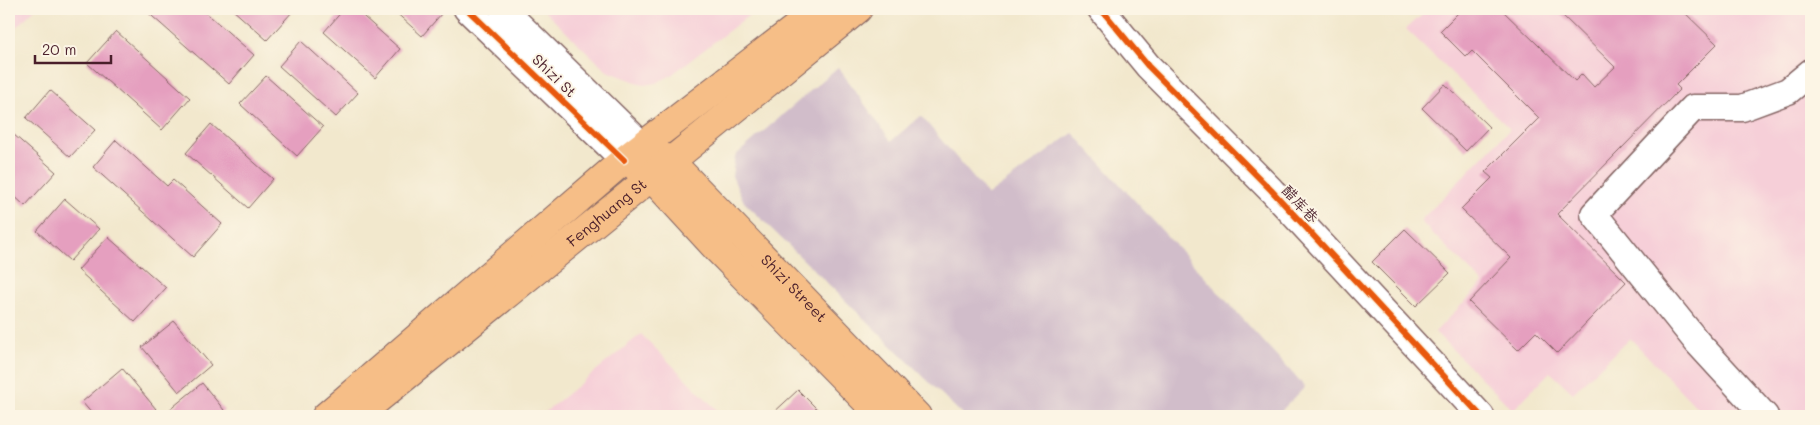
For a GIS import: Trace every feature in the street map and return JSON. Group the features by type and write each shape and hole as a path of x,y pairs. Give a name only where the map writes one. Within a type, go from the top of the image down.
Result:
{"main road":[{"name":"Fenghuang St","path":"326,416 633,153 820,9"},
{"name":"Fenghuang St","path":"357,416 858,9"},
{"name":"Shizi St","path":"633,153 661,169"},
{"name":"Shizi Street","path":"661,169 719,251 881,416"},
{"name":"Shizi Street","path":"661,169 917,416"}],"street":[{"name":"Shizi St","path":"466,9 633,153"},
{"name":"Shizi St","path":"502,9 633,153"},
{"name":"醋库巷","path":"1101,9 1148,66 1270,190 1481,416"},
{"path":"1765,416 1696,342 1594,214 1693,108 1742,108 1788,91 1811,72"}],"shaded area":[{"path":"9,9 35,9 9,34"},
{"path":"542,9 757,9 670,76 656,83 644,85 607,71"},
{"path":"1429,9 1811,9 1811,416 1705,416 1630,338 1573,393 1550,372 1513,410 1435,332 1483,283 1420,221 1510,129 1406,29"},
{"path":"838,67 891,141 921,116 988,195 1073,133 1305,387 1276,416 964,416 744,202 732,176 735,156"},
{"path":"641,334 723,416 546,416 544,413"}],"building":[{"path":"144,9 202,9 254,55 229,84"},
{"path":"232,9 291,9 293,11 267,40"},
{"path":"344,9 355,9 400,49 375,78 324,32"},
{"path":"392,9 437,9 442,13 422,36"},
{"path":"1462,9 1501,9 1575,81 1582,74 1594,87 1615,67 1556,9 1681,9 1717,44 1676,85 1680,89 1557,214 1626,282 1557,353 1536,332 1518,350 1469,302 1511,258 1461,209 1492,178 1485,172 1539,118 1472,51 1466,57 1440,31"},
{"path":"116,31 190,98 162,130 87,63"},
{"path":"301,41 358,93 336,117 279,66"},
{"path":"266,76 323,127 297,156 240,104"},
{"path":"1445,84 1489,127 1466,151 1422,108"},
{"path":"50,90 95,130 70,157 26,118"},
{"path":"211,124 273,179 248,208 186,153"},
{"path":"13,134 56,172 25,206 9,191 9,139"},
{"path":"116,140 167,186 173,180 222,224 193,257 93,167"},
{"path":"65,199 99,229 70,261 37,231"},
{"path":"1405,229 1450,273 1416,306 1372,262"},
{"path":"108,237 166,288 135,322 78,270"},
{"path":"174,321 211,365 179,392 142,347"},
{"path":"122,368 156,409 147,416 94,416 82,402"},
{"path":"202,383 224,410 217,416 162,416"},
{"path":"798,390 824,416 770,416"}],"cycle path":[{"path":"467,9 624,160"},
{"path":"1101,9 1148,66 1271,190 1481,416"}]}
